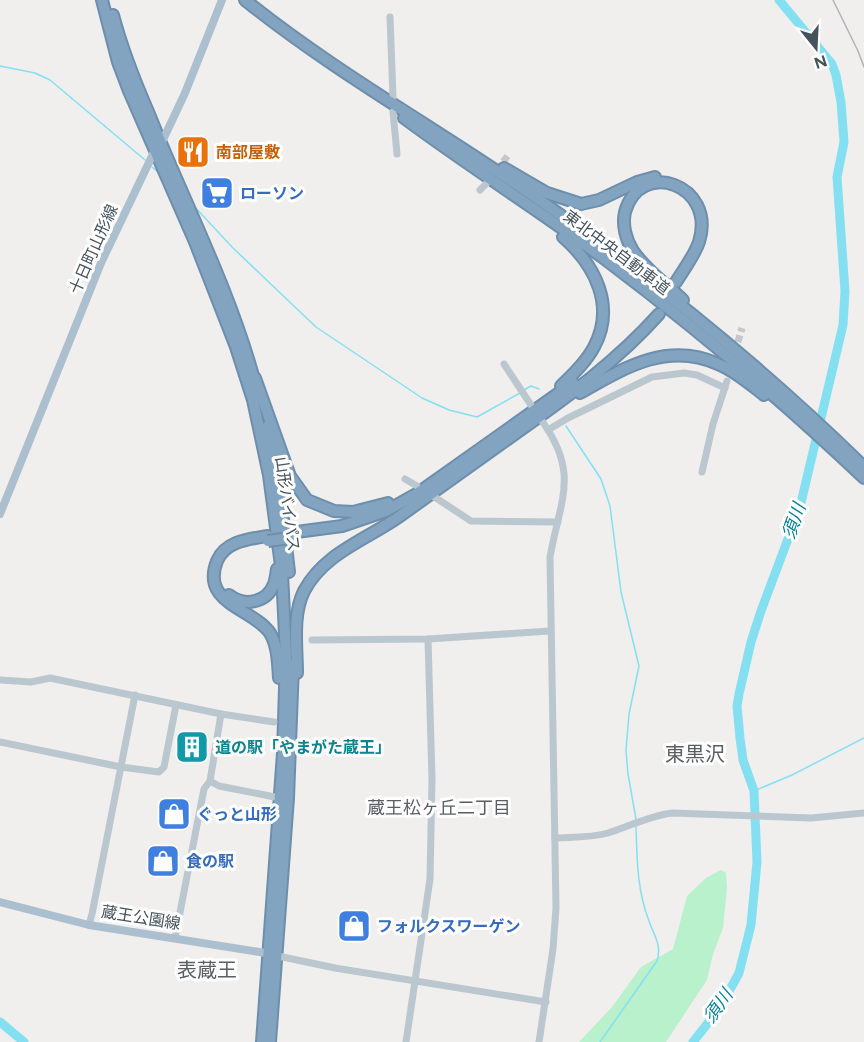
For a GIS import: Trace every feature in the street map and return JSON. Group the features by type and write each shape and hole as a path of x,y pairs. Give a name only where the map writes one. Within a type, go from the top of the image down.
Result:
{"highway":[{"name":"山形バイパス","path":"102,0 118,63 202,238 249,361 272,447 284,524 292,611 292,718 274,954 262,1042"},
{"name":"山形バイパス","path":"109,0 157,148 236,347 262,439 280,556 285,645 283,753 270,1042"},
{"name":"東北中央自動車道","path":"245,0 295,39 537,198 639,272 756,374 838,453 862,471"},
{"name":"東北中央自動車道","path":"339,69 419,129 605,260 795,402 862,471"},
{"path":"394,104 561,199 581,204 599,200 637,182 657,177 676,178 691,186 702,198 708,213 708,230 701,250 678,284 694,253 702,226 701,212 694,198 683,188 670,183 656,183 640,189 628,202 624,218 625,234 632,250 641,261 756,374"},
{"path":"419,129 455,159 552,228 576,249 593,270 603,306 603,318 598,338 587,358 546,407"},
{"path":"292,718 297,698 299,610 303,593 315,573 331,558 431,495 546,407 656,313"},
{"path":"290,536 342,526 386,511 546,407 637,363 658,356 680,355 700,357 756,374"},
{"path":"249,361 290,476 307,500 334,512 353,512 379,507 417,489"},
{"path":"283,753 278,656 270,634 263,626 232,606 216,587 214,577 216,562 226,548 234,543 354,527 395,512 431,495"},
{"path":"268,539 238,548 230,554 223,562 220,576 223,588 238,601 249,603 261,599 268,594 275,581 280,556"}],"main road":[{"name":"十日町山形線","path":"0,514 101,263 186,93 222,0"},
{"name":"蔵王公園線","path":"0,902 89,925 274,954"}],"street":[{"path":"390,17 398,154"},
{"path":"480,190 486,184"},
{"path":"504,364 531,405"},
{"path":"548,430 652,377 684,373 697,375 726,385 713,424 702,472"},
{"path":"539,1042 546,1002 556,908 550,557 562,506 564,467 559,448 542,421"},
{"path":"405,479 417,489"},
{"path":"431,495 471,521 558,522"},
{"path":"312,640 428,639 550,631"},
{"path":"406,1042 430,879 432,778 428,639"},
{"path":"0,680 31,682 50,678 220,714 274,722"},
{"path":"89,925 135,695"},
{"path":"0,742 155,773 164,767 176,705"},
{"path":"175,938 204,789 210,781 220,714"},
{"path":"210,781 219,786 280,798"},
{"path":"555,838 586,838 672,813 820,817 864,813"},
{"path":"274,954 335,968 546,1002"}],"green space":[{"path":"721,870 726,873 727,888 723,928 713,954 707,980 666,1042 579,1042 612,1007 641,967 673,949 687,896 706,878"}],"waterway":[{"name":"須川","path":"693,1042 719,1009 739,973 751,925 757,862 754,791 743,760 737,706 751,642 800,507 843,325 845,291 837,177 844,142 836,75 832,64 779,0"},
{"path":"0,66 35,73 50,80 145,160"},
{"path":"152,167 158,172"},
{"path":"193,205 232,247 316,327 422,398 449,410 477,417 520,393"},
{"path":"524,390 531,386 539,389"},
{"path":"566,426 601,479 610,506 621,592 639,666 629,714 626,750 636,819"},
{"path":"754,791 792,775 864,738"},
{"path":"600,1042 657,961 658,945 645,909 640,886 636,827"},
{"path":"0,1022 24,1042"}],"tunnel":[{"path":"497,170 509,154"},
{"path":"735,352 742,328"}],"railway":[{"path":"833,0 864,67"}],"place":[{"name":"南部屋敷","path":"193,152"},
{"name":"ローソン","path":"217,193"},
{"name":"道の駅「やまがた蔵王」","path":"192,747"},
{"name":"ぐっと山形","path":"174,814"},
{"name":"食の駅","path":"163,861"},
{"name":"フォルクスワーゲン","path":"354,926"}],"district":[{"name":"東黒沢","path":"695,754"},
{"name":"蔵王松ヶ丘二丁目","path":"439,808"},
{"name":"表蔵王","path":"207,970"}]}
